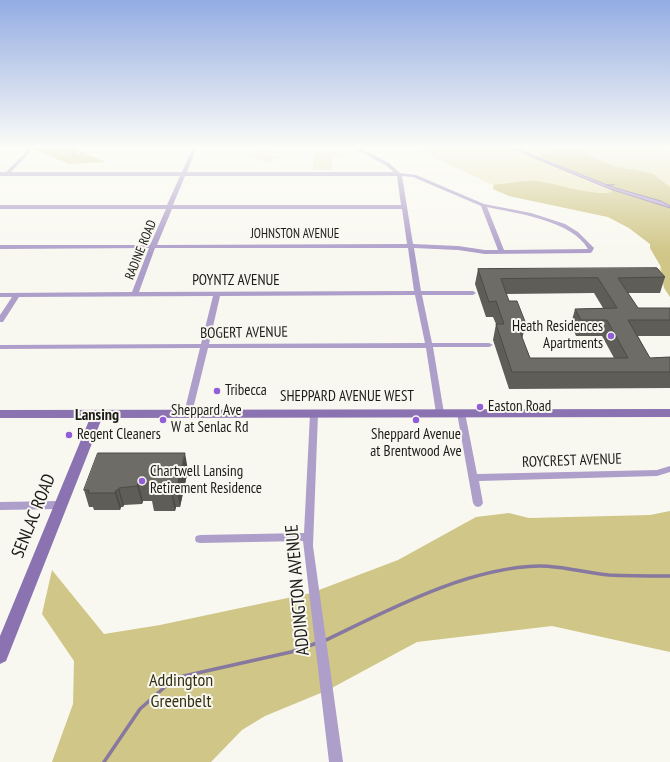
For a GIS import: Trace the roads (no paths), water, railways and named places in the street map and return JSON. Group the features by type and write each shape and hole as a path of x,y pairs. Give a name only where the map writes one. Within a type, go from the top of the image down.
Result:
{"main road":[{"name":"SHEPPARD AVENUE WEST","path":"0,414 670,413"},
{"name":"SENLAC ROAD","path":"0,656 5,627 60,505 97,415"}],"street":[{"name":"RADINE ROAD","path":"135,294 153,246 181,183"},
{"path":"400,183 418,293 429,345 440,413"},
{"path":"430,183 483,205 502,252"},
{"name":"JOHNSTON AVENUE","path":"0,247 410,246 458,248 485,252 590,251 591,248 576,233 563,225 529,214 483,205"},
{"path":"0,207 404,207"},
{"name":"POYNTZ AVENUE","path":"0,295 473,293"},
{"path":"188,413 216,294"},
{"path":"0,320 17,295"},
{"name":"BOGERT AVENUE","path":"0,347 489,345"},
{"path":"461,413 475,478 478,503"},
{"name":"ADDINGTON AVENUE","path":"314,414 308,538 311,574 336,762"},
{"name":"ROYCREST AVENUE","path":"475,478 656,473 670,469"},
{"path":"0,506 60,505"},
{"path":"200,539 308,538"}],"waterway":[{"path":"607,185 614,185"},
{"path":"324,641 429,592 457,582 513,568 549,566 609,575 670,576"},
{"path":"104,762 140,709 175,678 291,652 317,643"}],"place":[{"name":"Heath Residences Apartments","path":"611,336"},
{"name":"Tribecca","path":"217,391"},
{"name":"Easton Road","path":"480,407"},
{"name":"Sheppard Ave W at Senlac Rd","path":"163,420"},
{"name":"Sheppard Avenue at Brentwood Ave","path":"416,420"},
{"name":"Regent Cleaners","path":"69,435"},
{"name":"Chartwell Lansing Retirement Residence","path":"142,481"}],"district":[{"name":"Lansing","path":"97,415"}],"park label":[{"name":"Addington Greenbelt","path":"181,691"}]}
